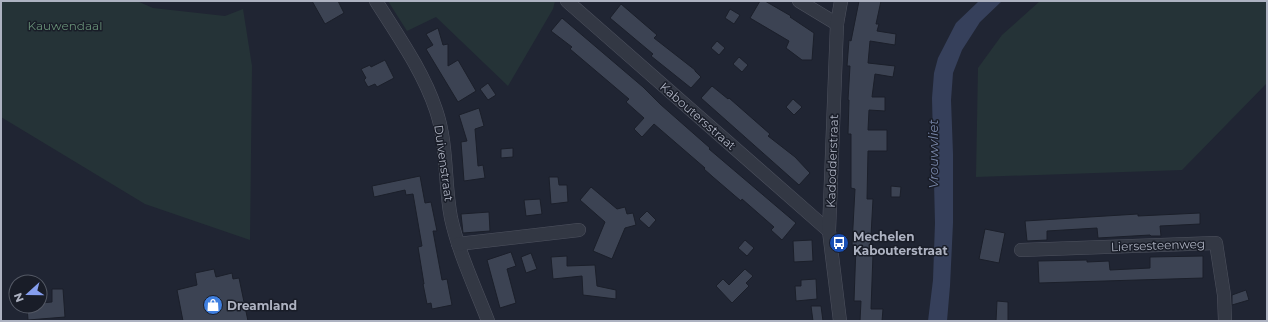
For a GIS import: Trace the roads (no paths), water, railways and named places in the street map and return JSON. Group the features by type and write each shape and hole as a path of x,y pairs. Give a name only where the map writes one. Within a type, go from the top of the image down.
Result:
{"street":[{"name":"Duivenstraat","path":"376,1 404,44 424,81 436,110 444,144 451,217 458,244 488,321"},
{"name":"Kaboutersstraat","path":"567,1 829,231"},
{"path":"799,1 837,24"},
{"name":"Kadodderstraat","path":"840,321 829,231 837,24 841,1"},
{"path":"458,244 579,230"},
{"name":"Liersesteenweg","path":"1021,250 1216,243 1224,295 1225,321"}],"water":[{"path":"979,1 1002,1 980,22 962,50 953,73 951,100 953,223 947,321 928,321 933,280 935,223 932,98 934,73 938,58 956,23"}],"place":[{"name":"Mechelen Kabouterstraat","path":"839,243"},
{"name":"Dreamland","path":"213,305"}],"park label":[{"name":"Kauwendaal","path":"65,25"}],"water label":[{"name":"Vrouwvliet","path":"933,154"}]}
